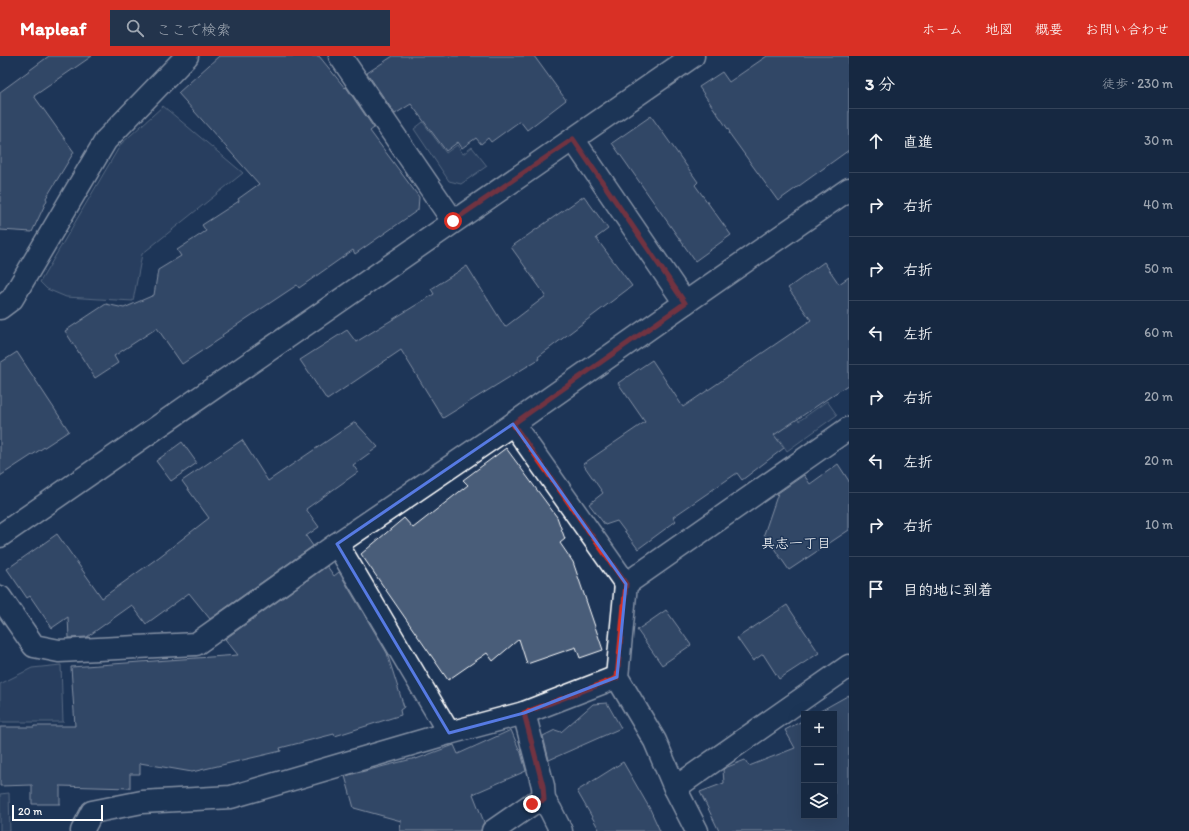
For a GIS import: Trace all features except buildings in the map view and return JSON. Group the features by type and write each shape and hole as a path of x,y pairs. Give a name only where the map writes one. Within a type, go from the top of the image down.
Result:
{"street":[{"path":"0,308 12,299 106,140 188,56"},
{"path":"0,536 693,56"},
{"path":"348,59 453,221"},
{"path":"573,139 685,303"},
{"path":"0,597 34,646 59,650 196,644 337,544 513,424 849,189"},
{"path":"513,424 626,584 617,678 655,741 675,788 697,831"},
{"path":"626,584 849,428"},
{"path":"337,544 449,733"},
{"path":"675,788 849,666"},
{"path":"82,831 92,812 142,802 231,797 449,733 524,713 617,678"},
{"path":"524,713 543,786 544,800 561,831"},
{"path":"493,831 532,804 544,800"}],"highlighted area":[{"path":"513,424 626,584 617,677 524,713 449,733 337,544"}],"shaded area":[{"path":"163,106 243,173 142,254 133,301 66,297 47,289 40,282 121,144"},
{"path":"423,122 446,153 457,145 463,154 472,147 487,166 461,184 449,181 414,129"},
{"path":"785,401 799,421 827,401 837,415 787,451 779,439 762,451"},
{"path":"61,665 63,722 0,722 0,684 32,668"},
{"path":"9,793 10,831 0,831 0,794"}],"district":[{"name":"具志一丁目","path":"796,543"}],"route":[{"path":"453,221 573,139 685,303 513,424 626,584 617,678 524,713 543,786 544,800 532,804"}]}
